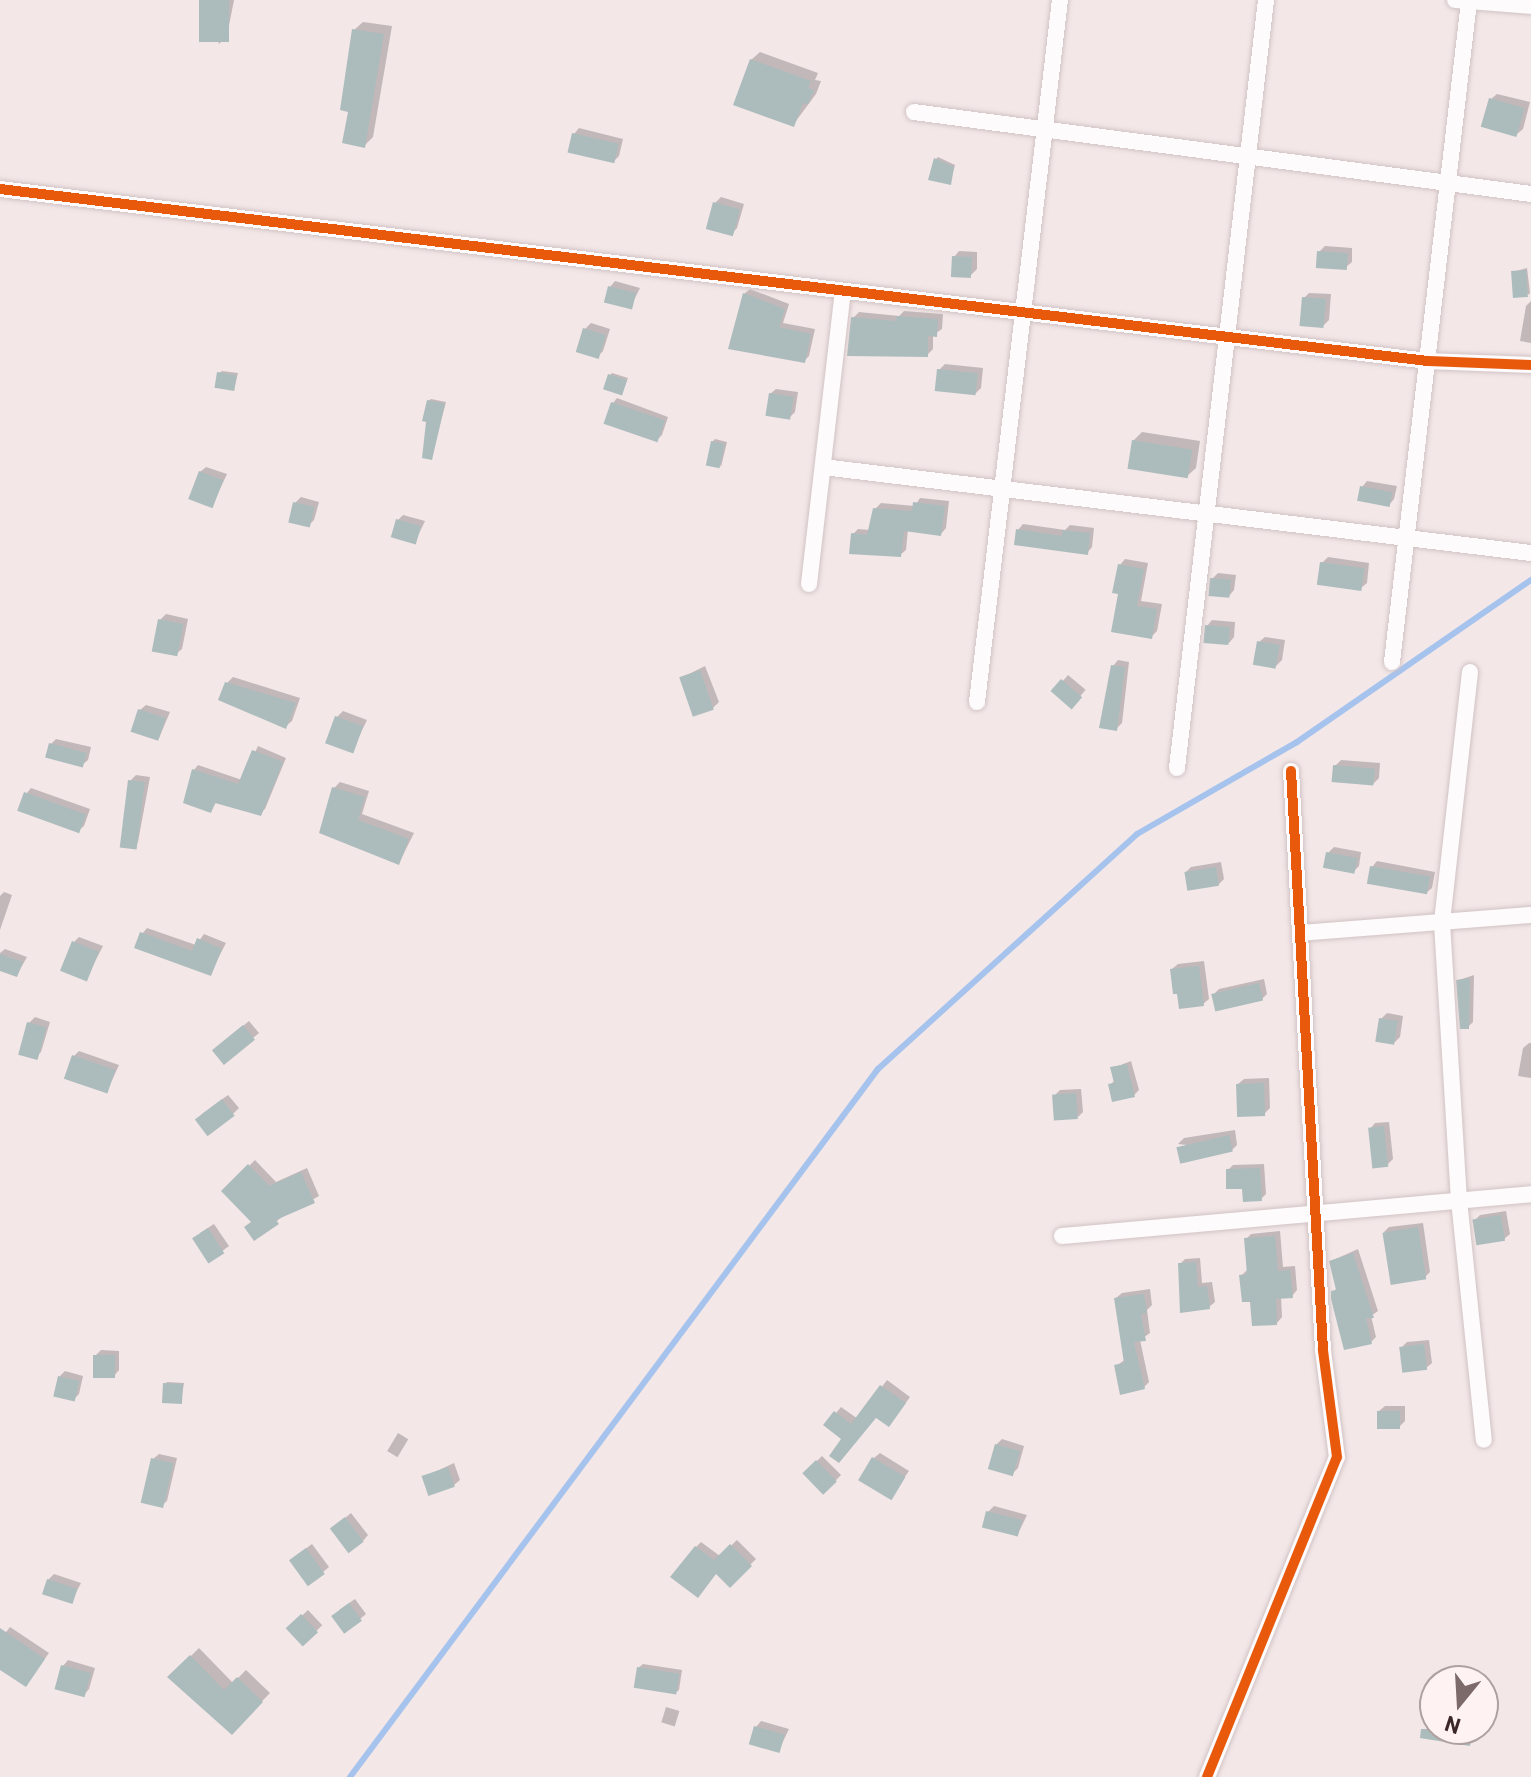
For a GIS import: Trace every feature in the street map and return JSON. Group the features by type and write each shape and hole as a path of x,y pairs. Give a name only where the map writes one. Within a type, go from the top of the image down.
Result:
{"street":[{"path":"977,702 1060,0"},
{"path":"1177,768 1266,0"},
{"path":"1392,662 1448,183 1462,1 1531,6"},
{"path":"914,112 1531,194"},
{"path":"0,189 1427,361 1531,365"},
{"path":"809,584 843,291"},
{"path":"823,467 1531,553"},
{"path":"1470,672 1442,923 1459,1200 1484,1440"},
{"path":"1207,1777 1337,1457 1323,1350 1291,771"},
{"path":"1300,933 1531,915"},
{"path":"1062,1236 1531,1194"}],"building":[{"path":"199,0 229,0 229,42 199,42"},
{"path":"352,29 384,34 365,148 342,143 348,112 340,110"},
{"path":"750,59 811,81 808,88 814,90 808,104 803,103 794,127 733,105"},
{"path":"1489,98 1525,108 1516,137 1481,127"},
{"path":"572,133 619,144 614,163 568,152"},
{"path":"934,158 954,167 951,185 928,180"},
{"path":"713,202 740,209 733,236 706,229"},
{"path":"1317,251 1348,253 1347,270 1316,268"},
{"path":"952,256 972,257 971,278 951,277"},
{"path":"1526,270 1528,297 1513,298 1511,271"},
{"path":"608,286 636,293 632,310 604,302"},
{"path":"743,293 785,309 779,327 811,334 805,363 728,349"},
{"path":"1302,297 1326,299 1323,328 1299,326"},
{"path":"897,316 938,319 937,337 928,336 928,357 847,356 851,317 896,321"},
{"path":"583,328 606,335 599,359 576,352"},
{"path":"937,369 978,373 975,395 935,391"},
{"path":"217,372 237,375 234,391 214,388"},
{"path":"608,374 627,380 622,395 603,389"},
{"path":"769,393 794,397 790,420 765,416"},
{"path":"427,400 445,404 432,460 422,458 426,422 422,421"},
{"path":"611,402 665,421 657,442 604,424"},
{"path":"1132,440 1192,450 1188,478 1127,469"},
{"path":"711,441 725,444 719,468 706,465"},
{"path":"199,471 223,480 213,508 188,499"},
{"path":"1360,486 1392,492 1390,507 1357,501"},
{"path":"293,502 314,507 310,527 288,522"},
{"path":"913,502 945,506 941,536 904,531 901,557 849,554 851,533 867,535 873,508 912,511"},
{"path":"396,519 421,526 416,544 391,537"},
{"path":"1016,529 1062,536 1062,530 1090,533 1088,555 1014,545"},
{"path":"1320,562 1365,568 1361,591 1317,585"},
{"path":"1118,564 1144,569 1137,606 1157,609 1152,639 1111,632 1118,594 1112,593"},
{"path":"1210,578 1231,580 1229,598 1208,596"},
{"path":"158,619 184,624 177,656 152,651"},
{"path":"1205,625 1230,627 1228,645 1203,643"},
{"path":"1257,641 1280,645 1275,669 1253,665"},
{"path":"1111,665 1125,667 1117,731 1099,728"},
{"path":"700,670 714,710 693,717 679,677"},
{"path":"1061,679 1082,697 1072,709 1051,691"},
{"path":"225,682 296,703 286,729 218,700"},
{"path":"138,709 166,718 158,741 131,732"},
{"path":"335,716 363,726 353,754 325,743"},
{"path":"49,743 87,753 83,768 45,757"},
{"path":"252,750 283,762 261,816 215,803 211,813 183,803 192,769 238,784"},
{"path":"1333,765 1375,769 1373,786 1332,782"},
{"path":"128,780 145,782 137,850 120,847"},
{"path":"332,787 365,797 358,820 409,839 399,865 319,833"},
{"path":"24,792 86,815 79,833 17,811"},
{"path":"1326,852 1357,858 1354,874 1323,868"},
{"path":"1370,866 1430,877 1427,894 1367,884"},
{"path":"1216,867 1219,886 1187,891 1184,872"},
{"path":"140,932 192,951 197,938 222,949 211,976 134,948"},
{"path":"72,941 99,952 87,982 60,971"},
{"path":"0,954 23,962 17,977 0,971"},
{"path":"1199,966 1204,1006 1179,1009 1177,994 1173,994 1170,969"},
{"path":"1470,978 1469,1029 1460,1029 1456,980"},
{"path":"1259,983 1263,1001 1215,1012 1211,994"},
{"path":"1379,1018 1398,1021 1394,1045 1375,1042"},
{"path":"27,1022 46,1027 38,1060 18,1055"},
{"path":"243,1025 255,1040 224,1065 212,1050"},
{"path":"72,1055 115,1070 107,1094 64,1079"},
{"path":"1127,1064 1135,1097 1112,1102 1108,1084 1114,1083 1110,1067"},
{"path":"1264,1083 1265,1116 1237,1117 1236,1084"},
{"path":"1076,1093 1078,1119 1054,1121 1052,1095"},
{"path":"222,1099 235,1116 207,1136 195,1119"},
{"path":"1384,1126 1388,1167 1372,1168 1368,1128"},
{"path":"1229,1135 1233,1152 1180,1164 1176,1147"},
{"path":"248,1164 269,1186 301,1172 315,1203 276,1220 279,1224 254,1241 244,1227 251,1222 221,1191"},
{"path":"1260,1168 1262,1201 1243,1202 1242,1189 1226,1189 1226,1169"},
{"path":"1501,1215 1505,1241 1476,1245 1472,1220"},
{"path":"1418,1227 1426,1279 1391,1285 1382,1233"},
{"path":"208,1228 224,1253 208,1264 192,1238"},
{"path":"1275,1236 1278,1271 1290,1270 1293,1298 1276,1299 1277,1325 1252,1326 1250,1302 1242,1302 1239,1275 1247,1274 1244,1238"},
{"path":"1353,1253 1374,1318 1366,1318 1372,1344 1344,1350 1331,1299 1331,1291 1336,1290 1329,1261"},
{"path":"1196,1262 1198,1287 1207,1286 1210,1309 1180,1313 1178,1263"},
{"path":"1144,1294 1147,1313 1141,1314 1146,1341 1134,1342 1145,1389 1120,1395 1114,1365 1124,1363 1114,1298"},
{"path":"1424,1344 1427,1370 1402,1373 1399,1347"},
{"path":"93,1355 115,1355 115,1378 93,1378"},
{"path":"58,1376 79,1381 75,1401 53,1396"},
{"path":"163,1383 183,1384 182,1404 162,1403"},
{"path":"880,1385 906,1403 889,1427 876,1418 839,1463 829,1456 841,1439 823,1425 834,1411 851,1424"},
{"path":"1377,1411 1400,1411 1400,1429 1377,1429"},
{"path":"995,1444 1020,1451 1013,1476 988,1469"},
{"path":"872,1457 905,1477 892,1500 858,1480"},
{"path":"151,1458 173,1463 163,1508 141,1503"},
{"path":"816,1460 837,1482 823,1495 802,1473"},
{"path":"448,1467 455,1487 428,1496 422,1476"},
{"path":"986,1511 1022,1520 1018,1536 982,1527"},
{"path":"345,1517 364,1542 348,1553 330,1528"},
{"path":"730,1544 752,1566 730,1588 716,1574 698,1598 670,1577 695,1546 714,1560"},
{"path":"306,1548 325,1574 308,1586 289,1560"},
{"path":"47,1579 77,1589 72,1604 42,1594"},
{"path":"349,1603 362,1621 344,1634 331,1616"},
{"path":"301,1614 318,1632 303,1647 286,1628"},
{"path":"0,1628 45,1659 26,1687 0,1670"},
{"path":"190,1655 224,1690 237,1677 263,1702 232,1735 167,1677"},
{"path":"61,1665 91,1673 84,1697 55,1689"},
{"path":"637,1667 679,1674 676,1694 634,1688"},
{"path":"754,1726 785,1735 780,1753 749,1744"}],"waterway":[{"path":"350,1777 878,1069 1137,834 1297,742 1531,580"}],"cycle path":[{"path":"0,189 1427,361 1531,365"},
{"path":"1207,1777 1337,1457 1323,1350 1291,771"}]}
